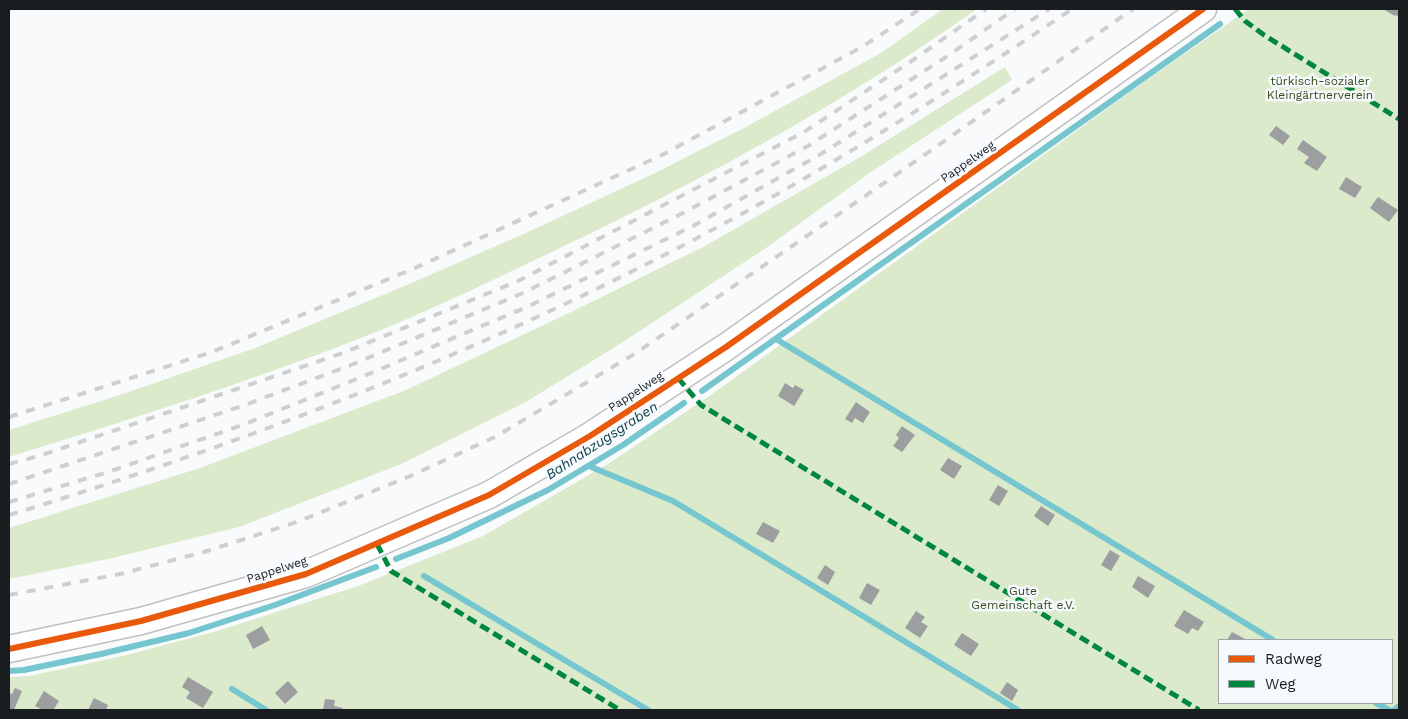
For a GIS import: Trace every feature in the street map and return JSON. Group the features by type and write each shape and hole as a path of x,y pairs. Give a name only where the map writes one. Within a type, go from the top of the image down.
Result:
{"street":[{"name":"Pappelweg","path":"9,650 140,621 306,574 489,495 590,436 726,347 1203,9"}],"green space":[{"path":"943,9 977,9 878,75 775,137 669,194 562,247 415,315 322,353 189,400 9,457 9,430 120,395 255,348 528,232 655,173 742,129 881,53"},
{"path":"1249,9 1399,9 1399,710 9,710 9,677 29,676 123,656 217,631 358,586 483,536 608,464 708,397 1151,77"},
{"path":"1005,67 1012,80 868,174 766,248 623,342 526,402 401,464 239,527 108,559 9,579 9,528 200,468 406,390 705,246 862,156"}],"building":[{"path":"1383,9 1399,9 1399,17 1395,16"},
{"path":"1276,126 1290,136 1283,145 1269,135"},
{"path":"1303,140 1327,157 1317,171 1304,163 1309,157 1297,149"},
{"path":"1346,177 1362,187 1355,198 1339,189"},
{"path":"1378,197 1398,210 1389,222 1370,208"},
{"path":"785,383 793,388 795,385 804,390 794,406 778,396"},
{"path":"856,402 870,412 863,423 855,418 852,423 845,419"},
{"path":"902,426 915,435 902,452 893,446 899,438 896,435"},
{"path":"948,458 962,466 954,479 940,470"},
{"path":"998,485 1008,491 999,506 989,500"},
{"path":"1041,506 1055,515 1048,526 1034,516"},
{"path":"763,522 780,531 773,543 756,534"},
{"path":"1110,550 1120,556 1111,571 1101,565"},
{"path":"825,565 835,572 828,585 817,578"},
{"path":"1138,576 1155,586 1148,598 1132,587"},
{"path":"867,583 880,590 871,605 859,598"},
{"path":"1184,610 1204,622 1198,631 1192,628 1188,634 1174,626"},
{"path":"916,611 925,617 921,622 928,626 920,638 905,628"},
{"path":"262,626 270,640 253,649 246,635"},
{"path":"1232,632 1245,639 1228,639"},
{"path":"962,633 979,644 971,656 954,645"},
{"path":"188,677 213,692 203,708 186,698 190,692 182,687"},
{"path":"288,681 298,692 285,704 275,693"},
{"path":"1007,682 1018,690 1012,701 1000,693"},
{"path":"15,688 22,691 14,710 9,710 9,693 12,694"},
{"path":"44,691 59,701 53,710 43,710 35,706"},
{"path":"94,698 108,705 106,710 88,710"},
{"path":"325,699 335,700 334,706 343,708 342,710 323,710"}],"waterway":[{"name":"Bahnabzugsgraben","path":"702,391 1220,24"},
{"path":"776,339 1271,639"},
{"name":"Bahnabzugsgraben","path":"396,559 449,538 548,490 623,445 684,403"},
{"path":"589,466 673,501 1018,710"},
{"name":"Bahnabzugsgraben","path":"9,671 24,670 101,654 189,633 275,605 376,567"},
{"path":"424,576 648,710"},
{"path":"232,689 266,710"},
{"path":"1378,704 1389,710"},
{"path":"1394,710 1399,706"}],"railway":[{"path":"9,417 212,352 415,268 662,155 862,47 920,9"},
{"path":"9,464 39,456 343,353 518,281 804,132 986,9"},
{"path":"9,484 242,406 351,365 523,293 683,213 808,146 946,57 1015,9"},
{"path":"9,502 108,472 245,424 529,306 693,226 821,154 1049,9"},
{"path":"9,515 185,458 273,426 445,358 530,320 697,238 793,185 935,99 1072,9"},
{"path":"9,595 120,574 204,552 297,522 408,477 495,437 636,353 1133,9"}],"marked path":[{"path":"1235,9 1245,21 1264,35 1399,119"},
{"path":"678,378 701,405 1199,710"},
{"path":"377,544 391,571 620,710"}],"cycle path":[{"path":"9,649 141,621 306,574 489,495 590,436 726,347 1203,9"}],"park label":[{"name":"türkisch-sozialer Kleingärtnerverein","path":"1320,88"},
{"name":"Gute Gemeinschaft e.V.","path":"1023,598"}]}
